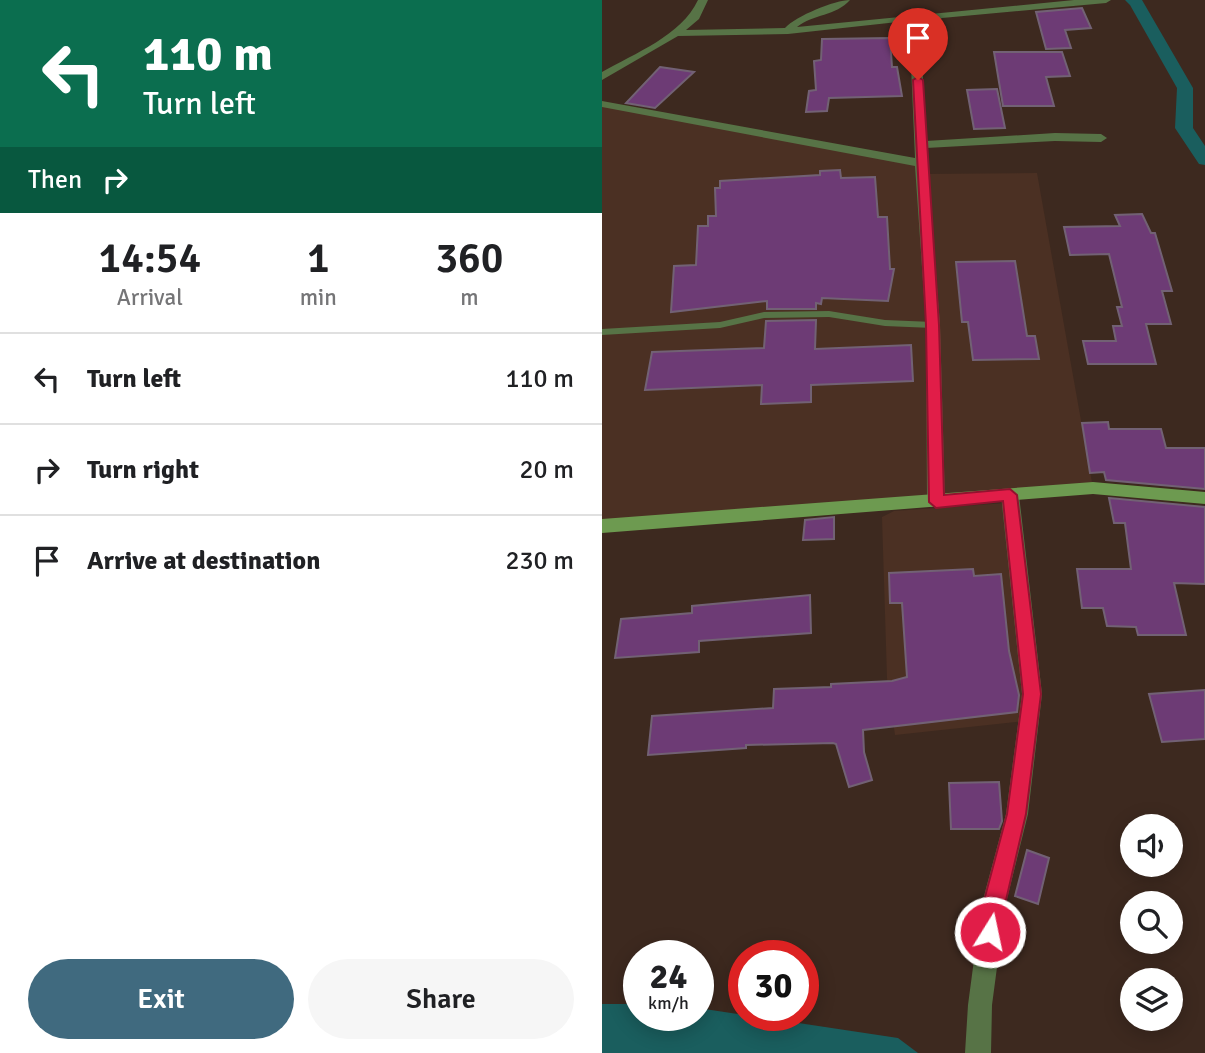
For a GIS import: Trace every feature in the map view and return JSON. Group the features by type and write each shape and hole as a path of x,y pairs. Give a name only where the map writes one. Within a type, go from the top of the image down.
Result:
{"main road":[{"path":"602,526 1093,488 1205,498"}],"street":[{"path":"602,77 676,33 695,17 703,0"},
{"path":"788,31 794,21 811,13 840,6 845,0"},
{"path":"676,33 788,31 1106,0"},
{"path":"936,502 933,325 915,42 917,31 940,15"},
{"path":"602,104 921,163"},
{"path":"920,145 1055,137 1101,138"},
{"path":"978,1053 980,1004 993,908 1017,814 1032,694 1010,495"}],"lane":[{"path":"602,332 720,325 764,315 829,314 885,323 933,325"}],"shaded area":[{"path":"602,106 921,163 922,174 1037,173 1093,488 602,526"},
{"path":"1006,503 1026,721 895,735 887,678 882,517 894,511"}],"water":[{"path":"602,1004 623,1004 623,1031 714,1031 714,1010 728,1012 728,1031 819,1031 819,1026 898,1038 918,1053 602,1053"}],"building":[{"path":"1082,8 1091,28 1065,30 1071,48 1046,49 1036,12"},
{"path":"890,38 892,67 897,67 902,96 829,98 827,111 806,112 809,91 816,90 814,61 821,60 822,39"},
{"path":"994,52 1062,52 1070,76 1046,77 1054,106 1003,106"},
{"path":"660,67 694,72 655,108 626,103"},
{"path":"997,89 1005,128 974,129 967,90"},
{"path":"840,170 841,178 875,177 878,217 887,217 890,269 894,269 888,301 822,298 821,304 816,303 816,309 767,309 767,301 671,312 674,266 696,265 698,226 708,226 708,216 716,216 715,188 720,188 720,181 820,175 820,171"},
{"path":"1142,214 1151,233 1155,233 1172,291 1162,291 1171,324 1146,324 1156,364 1088,364 1083,341 1116,341 1113,326 1122,326 1117,307 1122,307 1109,254 1070,255 1064,227 1120,226 1115,215"},
{"path":"1015,261 1027,336 1035,336 1039,359 973,360 968,322 962,322 956,262"},
{"path":"816,320 815,349 911,345 913,381 811,385 811,402 761,404 762,385 645,390 652,352 764,348 766,321"},
{"path":"1108,422 1109,429 1161,429 1166,448 1205,448 1205,489 1106,480 1104,472 1090,473 1082,423"},
{"path":"1109,498 1205,507 1205,584 1174,583 1186,635 1138,635 1136,627 1107,626 1103,608 1082,608 1077,569 1131,569 1125,523 1114,523"},
{"path":"834,517 834,539 803,540 805,520"},
{"path":"973,569 974,576 1001,574 1009,651 1019,695 1017,712 863,730 864,752 872,780 849,787 836,744 833,743 746,745 746,748 648,755 652,716 773,708 774,689 831,687 831,684 892,681 907,677 902,603 890,603 889,573"},
{"path":"810,595 811,633 699,641 699,652 615,658 621,619 692,613 692,606"},
{"path":"1205,690 1205,739 1162,742 1149,694"},
{"path":"999,782 1002,821 999,829 951,829 949,783"},
{"path":"1027,850 1049,858 1038,904 1015,896"}],"waterway":[{"path":"1132,0 1136,2 1185,88 1184,128 1205,160"}],"route":[{"path":"918,80 933,325 936,502 1010,495 1032,694 1017,814 993,908 990,932"}]}
